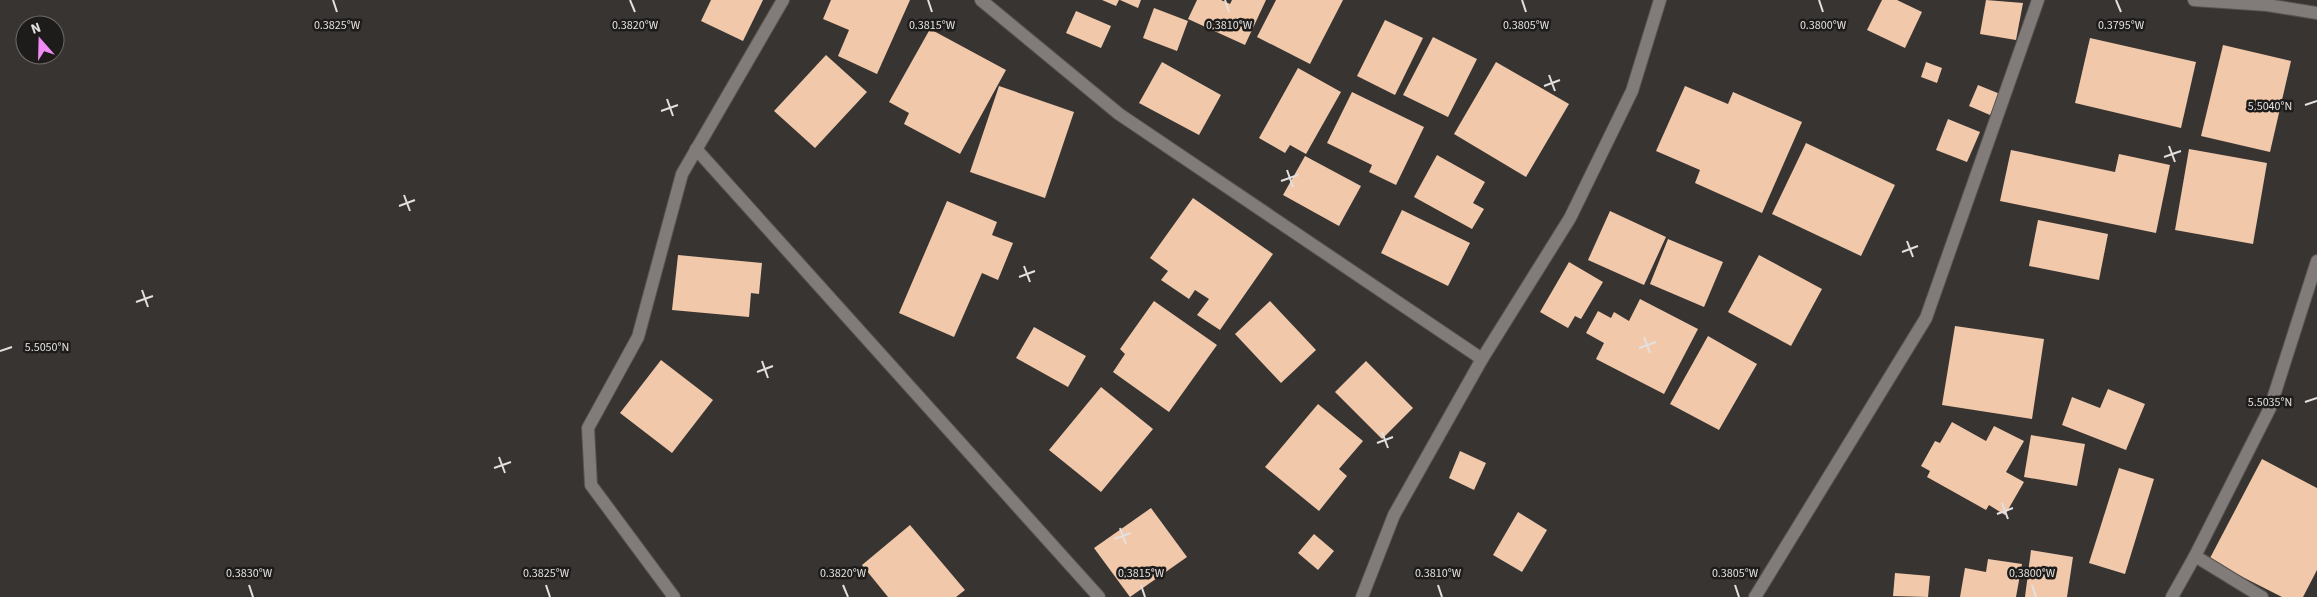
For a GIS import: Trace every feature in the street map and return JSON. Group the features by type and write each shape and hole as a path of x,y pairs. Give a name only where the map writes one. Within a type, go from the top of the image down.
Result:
{"street":[{"path":"674,597 591,485 588,428 638,337 682,174 783,0"},
{"path":"981,0 1119,114 1482,358"},
{"path":"1362,597 1394,515 1482,358 1570,218 1632,91 1660,0"},
{"path":"1755,597 1926,318 2038,0"},
{"path":"2194,0 2267,2 2317,14"},
{"path":"696,150 1099,597"},
{"path":"2172,597 2195,556 2270,408 2317,261"},
{"path":"2195,556 2262,597"}],"building":[{"path":"711,0 763,0 743,41 701,21"},
{"path":"831,0 910,0 877,74 838,56 849,30 823,19"},
{"path":"1102,0 1119,0 1116,6"},
{"path":"1120,0 1141,0 1138,8"},
{"path":"1197,0 1221,0 1230,4 1232,0 1266,0 1245,45 1188,19"},
{"path":"1276,0 1343,0 1310,64 1257,37"},
{"path":"1882,0 1897,0 1922,12 1905,48 1867,30"},
{"path":"1986,0 2023,3 2016,40 1980,34"},
{"path":"1154,8 1188,21 1177,51 1143,38"},
{"path":"1076,11 1111,26 1101,48 1066,33"},
{"path":"1385,20 1423,38 1395,95 1357,76"},
{"path":"930,29 1006,70 960,154 904,124 909,113 889,102"},
{"path":"1433,37 1477,59 1448,117 1403,95"},
{"path":"2090,38 2196,62 2181,128 2075,103"},
{"path":"2223,45 2291,61 2270,152 2201,136"},
{"path":"826,55 867,92 815,148 774,111"},
{"path":"1162,62 1221,95 1199,135 1139,103"},
{"path":"1496,62 1569,104 1526,177 1454,134"},
{"path":"1926,62 1942,68 1937,83 1921,77"},
{"path":"1298,68 1341,92 1306,154 1290,145 1285,153 1259,138"},
{"path":"1978,85 2000,94 1990,115 1969,106"},
{"path":"999,86 1074,112 1045,198 970,172"},
{"path":"1685,86 1728,104 1733,92 1802,122 1762,213 1695,183 1700,170 1656,151"},
{"path":"1352,92 1424,127 1396,185 1369,172 1372,165 1327,143"},
{"path":"1948,119 1980,132 1967,162 1936,150"},
{"path":"1806,143 1895,185 1861,256 1772,214"},
{"path":"2189,149 2267,163 2253,244 2175,230"},
{"path":"2011,150 2115,172 2119,154 2170,165 2156,233 2000,201"},
{"path":"1437,155 1485,182 1473,203 1484,209 1472,229 1414,197"},
{"path":"1305,156 1361,186 1339,226 1283,195"},
{"path":"1193,198 1273,254 1220,330 1197,315 1209,299 1195,290 1189,299 1161,280 1168,271 1150,258"},
{"path":"947,201 997,222 992,235 1013,243 998,280 982,273 954,337 899,313"},
{"path":"1402,210 1470,243 1448,286 1381,253"},
{"path":"1610,211 1666,237 1644,285 1588,260"},
{"path":"2038,220 2108,234 2099,280 2029,266"},
{"path":"1668,239 1723,262 1704,307 1650,284"},
{"path":"678,255 762,263 759,294 751,293 749,317 672,310"},
{"path":"1759,255 1822,289 1791,346 1728,312"},
{"path":"1569,262 1603,282 1581,319 1575,316 1568,328 1540,312"},
{"path":"1640,299 1698,329 1664,394 1596,359 1604,343 1586,333 1598,311 1611,318 1614,312 1629,321"},
{"path":"1154,301 1217,345 1169,412 1113,372 1125,354 1120,349"},
{"path":"1270,301 1316,350 1281,383 1235,334"},
{"path":"1955,326 2044,339 2032,419 1942,405"},
{"path":"1034,327 1086,356 1068,387 1016,358"},
{"path":"1708,336 1757,364 1719,430 1670,404"},
{"path":"661,360 713,400 672,453 620,413"},
{"path":"1366,361 1413,408 1382,439 1335,392"},
{"path":"1101,387 1153,429 1101,492 1049,450"},
{"path":"2108,389 2145,404 2126,450 2062,425 2072,397 2100,408"},
{"path":"1318,404 1363,441 1339,469 1347,476 1319,511 1265,467"},
{"path":"1952,422 1986,441 1994,426 2024,441 2006,472 2024,482 2005,515 1989,505 1986,510 1927,477 1930,471 1921,466 1935,441 1940,443"},
{"path":"2031,435 2085,444 2077,486 2024,477"},
{"path":"1460,451 1486,463 1474,490 1449,478"},
{"path":"2262,459 2317,488 2317,570 2303,597 2282,597 2209,560"},
{"path":"2119,468 2154,479 2125,574 2089,563"},
{"path":"1151,508 1187,557 1130,597 1094,548"},
{"path":"1518,512 1547,530 1522,572 1493,555"},
{"path":"910,525 965,590 956,597 888,597 862,565"},
{"path":"1314,534 1334,551 1318,570 1298,553"},
{"path":"2031,550 2073,557 2067,597 2025,597"},
{"path":"1988,559 2022,564 2016,597 1960,597 1965,568 1986,572"},
{"path":"1895,573 1930,576 1928,597 1893,596"}]}
